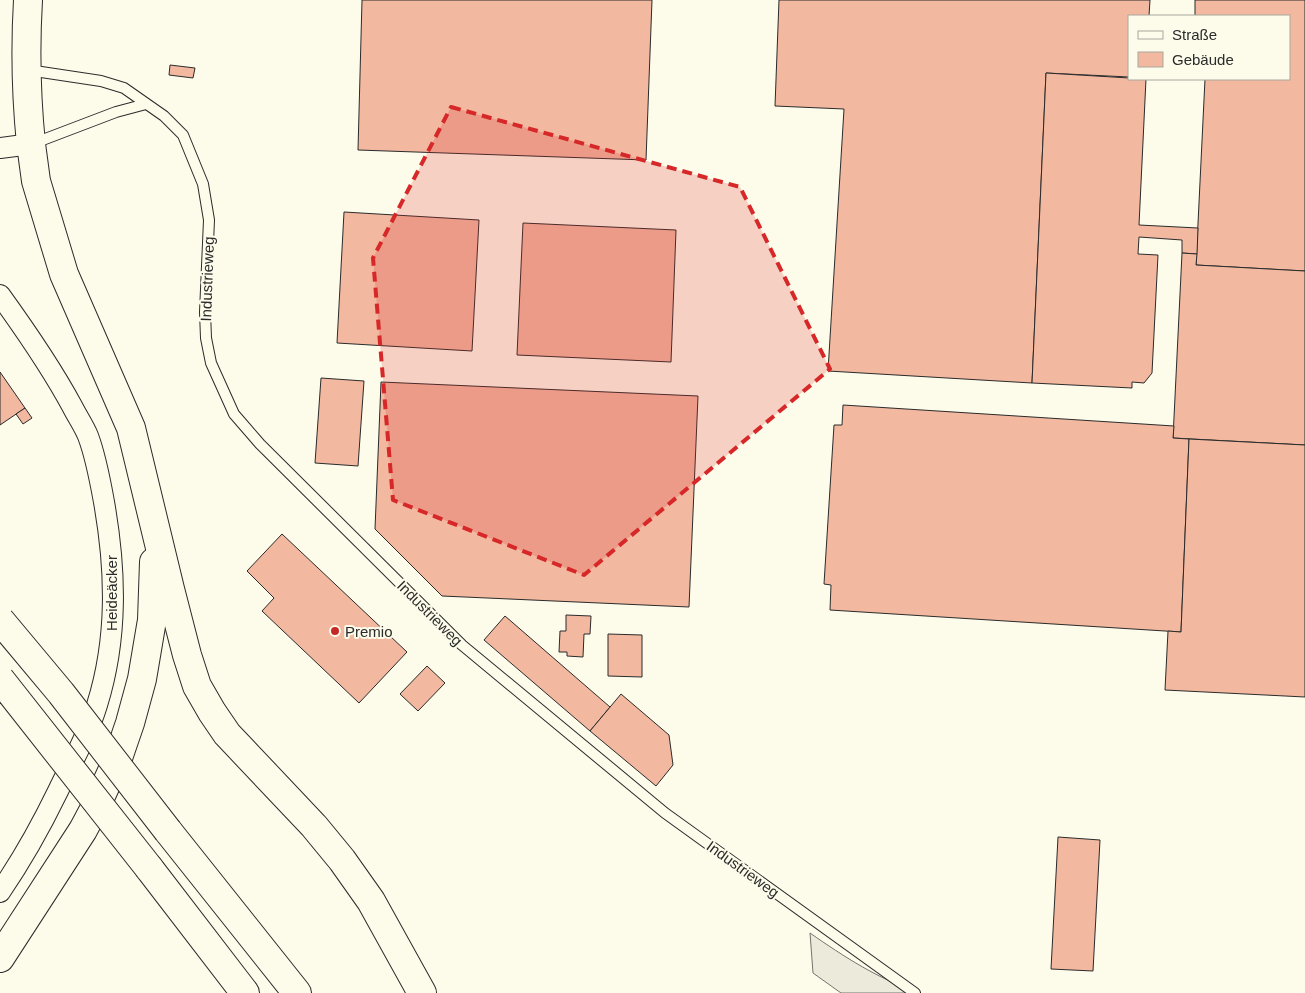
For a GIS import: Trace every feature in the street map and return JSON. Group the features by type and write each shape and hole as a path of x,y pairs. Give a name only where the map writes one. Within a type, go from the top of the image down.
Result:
{"main road":[{"path":"28,0 25,44 26,96 36,180 64,274 131,428 187,655 197,686 227,734 314,826 342,860 372,901 422,993"},
{"path":"0,958 83,830 118,758 142,679 152,620 155,528"},
{"path":"0,620 61,693 297,993"},
{"path":"0,679 149,868 242,990"}],"street":[{"path":"0,148 31,144"},
{"name":"Heideäcker","path":"0,295 36,345 63,388 88,435 100,482 110,534 114,574 114,612 105,677 86,735 36,834 0,892"}],"lane":[{"name":"Industrieweg","path":"26,69 101,81 124,88 164,116 183,135 203,184 209,220 205,312 206,338 211,363 234,414 260,444 462,645 665,813 915,993"},
{"path":"31,144 116,112 146,104"}],"highlighted area":[{"path":"451,107 740,187 830,369 584,575 393,500 373,258"}],"shaded area":[{"path":"810,933 877,975 921,993 841,993 813,973"}],"building":[{"path":"362,0 652,0 646,160 358,150"},
{"path":"779,0 1150,0 1149,15 1128,15 1128,77 1046,73 1032,383 828,371 844,109 775,106"},
{"path":"1195,0 1305,0 1305,271 1196,265 1205,80 1290,80 1290,15 1195,15"},
{"path":"170,65 195,68 193,78 169,75"},
{"path":"1046,73 1146,80 1139,225 1198,228 1197,254 1182,253 1182,240 1139,237 1138,254 1158,255 1152,373 1144,383 1132,382 1132,388 1032,383"},
{"path":"344,212 479,220 472,351 337,343"},
{"path":"523,223 676,230 671,362 517,355"},
{"path":"1182,253 1197,254 1196,265 1305,271 1305,445 1173,438"},
{"path":"0,372 25,408 0,425"},
{"path":"321,378 364,381 358,466 315,463"},
{"path":"381,382 698,396 689,607 442,596 375,529"},
{"path":"843,405 1174,426 1173,438 1189,439 1181,632 830,610 831,585 824,584 834,425 842,425"},
{"path":"25,408 32,418 23,424 16,414"},
{"path":"1189,439 1305,445 1305,697 1165,690 1168,631 1181,632"},
{"name":"Premio","path":"282,534 407,652 359,703 262,611 274,598 247,571"},
{"path":"566,615 591,616 590,634 584,634 583,657 567,656 567,652 559,652 560,631 566,631"},
{"path":"505,616 610,707 590,731 484,640"},
{"path":"608,634 642,635 642,677 608,676"},
{"path":"427,666 445,683 418,711 400,694"},
{"path":"621,694 669,735 673,765 656,786 590,731"},
{"path":"1058,837 1100,840 1093,971 1051,969"}],"place":[{"name":"Premio","path":"335,631"}]}
